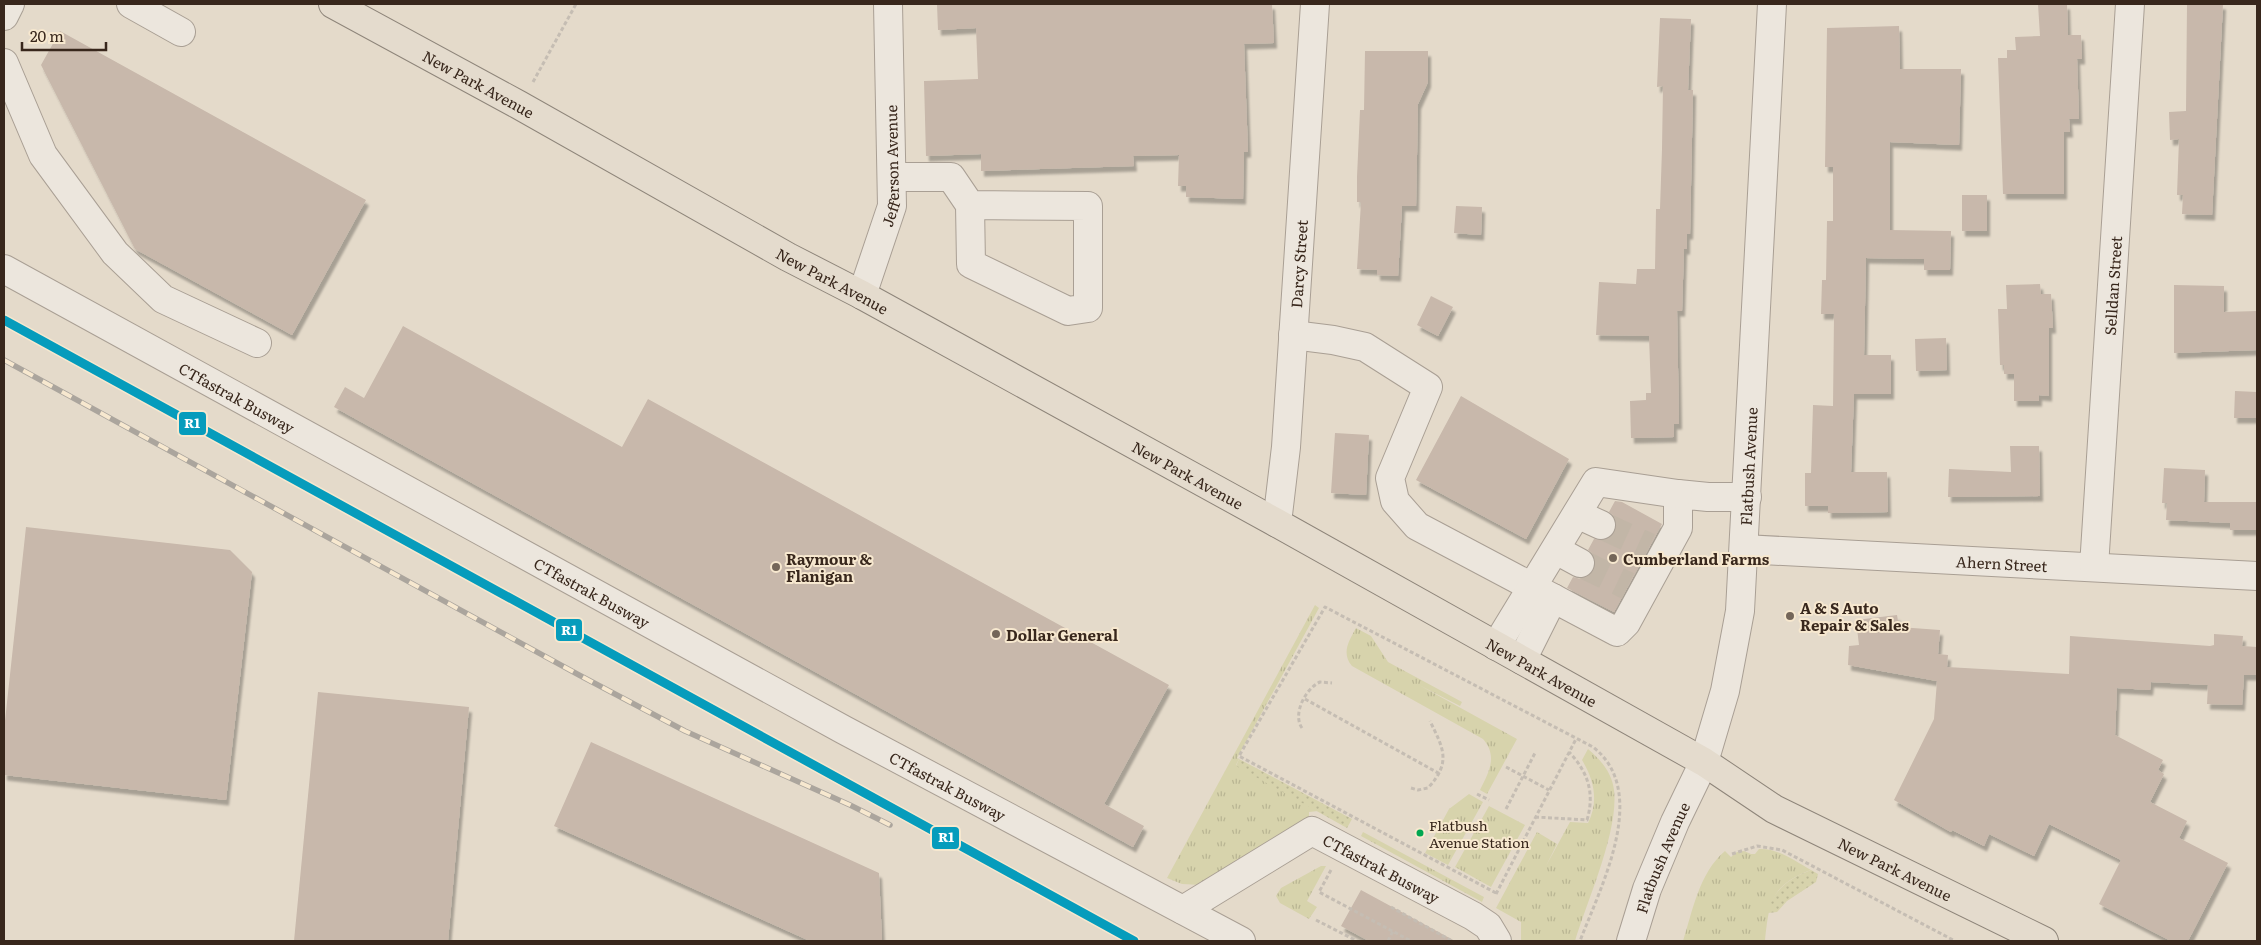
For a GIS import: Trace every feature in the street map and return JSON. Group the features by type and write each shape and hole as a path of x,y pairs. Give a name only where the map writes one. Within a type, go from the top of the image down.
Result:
{"main road":[{"name":"New Park Avenue","path":"333,4 519,105 788,257 862,295 1277,523 1704,762 1774,809 2044,941"}],"street":[{"path":"4,16 10,4"},
{"path":"131,4 181,32"},
{"name":"Jefferson Avenue","path":"862,295 892,206 888,4"},
{"name":"Darcy Street","path":"1277,523 1286,447 1315,4"},
{"name":"Flatbush Avenue","path":"1632,941 1646,889 1704,762 1725,691 1740,611 1772,4"},
{"name":"Selldan Street","path":"2094,567 2130,4"},
{"path":"4,63 43,155 115,253 163,299 257,343"},
{"path":"892,177 950,177 970,205 971,264 1068,311 1088,308 1088,206 970,205"},
{"name":"CTfastrak Busway","path":"4,269 836,725 1241,941"},
{"path":"1293,336 1333,340 1366,347 1428,387 1390,478 1395,501 1417,526 1617,632 1626,623 1635,589 1656,551 1678,528 1678,494"},
{"path":"1522,660 1556,550 1589,519 1596,482 1708,497 1747,497"},
{"name":"Ahern Street","path":"1744,549 2257,576"},
{"path":"1556,550 1580,563"},
{"path":"1496,646 1543,593"},
{"name":"CTfastrak Busway","path":"1183,910 1312,831 1473,916 1488,926 1498,941"}],"path":[{"path":"519,105 576,4"},
{"path":"1496,893 1239,756 1324,607 1598,751 1609,764 1617,779 1620,801 1612,854 1580,941"},
{"path":"1302,728 1297,719 1298,713 1315,684 1326,681 1332,683"},
{"path":"1305,699 1439,774"},
{"path":"1412,788 1418,790 1428,788 1439,774 1444,761 1444,750 1430,721"},
{"path":"1493,899 1576,739"},
{"path":"1535,817 1587,820 1591,803 1589,783 1584,770 1569,752"},
{"path":"1506,810 1535,753"},
{"path":"1506,767 1549,790"},
{"path":"1477,794 1489,800"},
{"path":"1732,854 1757,846 1782,850 1955,941"},
{"path":"1334,864 1319,892 1411,941"},
{"path":"1384,903 1452,941"},
{"path":"1316,920 1357,941"},
{"path":"1388,941 1393,931"}],"green space":[{"path":"1315,605 1319,608 1237,758 1239,759 1236,765 1318,811 1309,812 1309,817 1201,885 1182,884 1167,878"},
{"path":"1356,628 1371,636 1388,662 1462,702 1460,706 1419,685 1517,739 1487,794 1480,790 1489,770 1491,758 1488,745 1483,739 1352,666 1347,656 1347,647"},
{"path":"1588,749 1601,762 1611,778 1614,790 1614,807 1612,825 1601,866 1575,941 1521,941 1521,922 1496,908 1537,832 1557,844 1546,866 1570,822 1588,823 1593,807 1594,791 1590,775 1582,760"},
{"path":"1239,759 1352,819 1347,828 1236,766"},
{"path":"1469,794 1483,802 1448,865 1425,853 1449,809"},
{"path":"1489,806 1525,825 1491,887 1455,867"},
{"path":"1363,832 1484,897 1482,902 1361,836"},
{"path":"1759,849 1780,853 1811,870 1788,882 1774,896 1768,916 1765,941 1683,941 1698,893 1716,860 1725,851 1731,857 1737,852 1744,851 1755,854"},
{"path":"1321,866 1326,866 1307,901 1317,907 1309,919 1280,903 1276,896 1281,888"},
{"path":"1811,870 1818,874 1816,882 1787,901 1777,912 1768,913 1773,898 1783,886"}],"building":[{"path":"937,4 1272,4 1274,43 1244,44 1248,152 1244,152 1243,199 1186,197 1186,186 1178,186 1179,155 1133,156 1134,166 981,171 981,154 926,156 924,81 978,79 976,28 938,30"},
{"path":"2038,4 2067,4 2068,35 2081,35 2082,59 2077,59 2079,119 2069,119 2070,132 2064,132 2064,194 2003,194 1998,58 2007,58 2007,50 2016,50 2015,37 2040,36"},
{"path":"2187,4 2223,4 2212,215 2182,214 2183,195 2177,195 2179,139 2170,140 2169,112 2186,111"},
{"path":"1660,18 1691,19 1688,90 1693,90 1690,234 1687,234 1687,249 1684,249 1682,311 1677,311 1679,424 1674,424 1674,437 1631,438 1630,401 1646,400 1646,393 1651,393 1649,336 1596,335 1599,282 1636,284 1637,269 1655,269 1656,209 1660,209 1662,149 1663,86 1657,87"},
{"path":"1899,26 1900,69 1961,69 1959,145 1890,142 1890,230 1951,231 1950,270 1924,270 1924,259 1866,258 1864,355 1891,355 1891,394 1854,394 1851,472 1887,472 1888,512 1828,513 1828,506 1805,506 1805,473 1811,473 1813,405 1833,406 1834,314 1821,314 1822,280 1826,280 1827,221 1833,221 1833,167 1825,167 1827,28"},
{"path":"60,31 366,200 292,335 135,249 41,65"},
{"path":"1365,51 1428,51 1428,82 1418,104 1416,206 1402,206 1398,276 1377,275 1377,270 1357,269 1361,202 1357,202 1357,177 1360,110 1364,110"},
{"path":"1962,195 1987,195 1987,231 1962,231"},
{"path":"1456,206 1482,207 1481,235 1454,233"},
{"path":"2040,284 2041,294 2051,294 2053,328 2049,328 2049,396 2039,395 2039,401 2014,401 2014,374 2004,374 2004,365 2000,365 1998,309 2007,309 2006,285"},
{"path":"2174,285 2224,286 2224,312 2257,311 2257,350 2174,353"},
{"path":"1431,296 1453,307 1438,336 1417,325"},
{"path":"403,326 622,447 648,399 1169,685 1104,804 1144,826 1133,847 334,407 345,387 364,398"},
{"path":"1946,338 1947,370 1916,371 1915,339"},
{"path":"2235,391 2257,392 2257,418 2234,418"},
{"path":"1461,396 1569,459 1526,539 1416,480"},
{"path":"1335,433 1369,435 1366,495 1331,493"},
{"path":"2010,446 2039,446 2040,496 1948,497 1949,469 2011,472"},
{"path":"2164,468 2205,470 2204,502 2256,502 2256,530 2230,530 2230,523 2166,520 2167,503 2162,503"},
{"path":"1615,501 1622,502 1662,524 1614,612 1567,588 1573,577 1581,579 1589,576 1593,571 1596,562 1593,554 1588,550 1594,539 1603,540 1610,538 1615,532 1616,523 1614,516 1609,512"},
{"path":"26,527 230,550 252,572 226,800 4,775 4,730"},
{"path":"1897,615 1899,627 1940,630 1938,654 1948,655 1947,667 2069,674 2070,636 2210,646 2214,645 2214,634 2243,636 2242,646 2257,647 2257,675 2244,675 2242,705 2207,704 2208,685 2151,682 2150,690 2117,688 2115,735 2163,760 2158,770 2164,774 2150,802 2187,821 2179,838 2228,863 2188,941 2171,941 2099,904 2121,860 2049,824 2034,856 1989,834 1984,846 1952,830 1951,832 1894,800 1934,719 1937,681 1848,665 1849,646 1859,645 1856,620"},
{"path":"318,692 469,707 448,941 294,941"},
{"path":"591,742 879,873 882,941 810,941 554,826"},
{"path":"1361,890 1455,941 1369,941 1341,926"}],"tunnel":[{"path":"1601,525 1649,547"},
{"path":"1580,563 1628,586"}],"railway":[{"path":"4,360 579,675 685,731 850,805 890,825"}],"transit line":[{"name":"R1","path":"4,320 1134,941"}],"place":[{"name":"Cumberland Farms","path":"1613,558"},
{"name":"Raymour & Flanigan","path":"776,567"},
{"name":"A & S Auto Repair & Sales","path":"1790,616"},
{"name":"Dollar General","path":"996,634"},
{"name":"Flatbush Avenue Station","path":"1420,833"}]}
